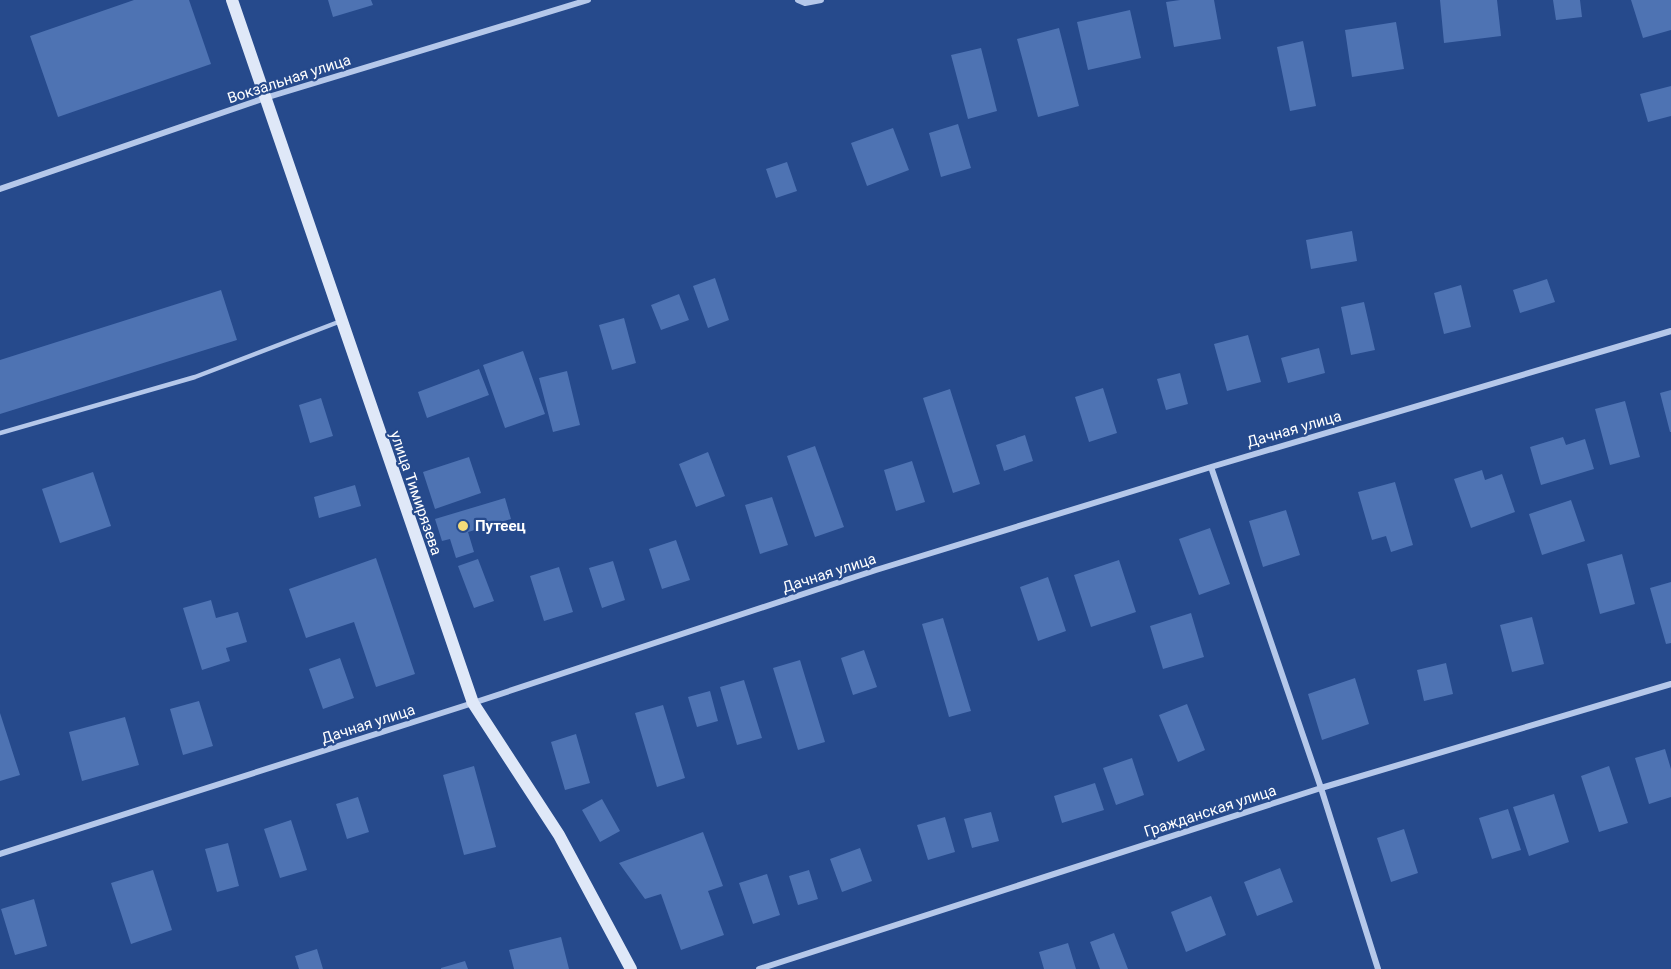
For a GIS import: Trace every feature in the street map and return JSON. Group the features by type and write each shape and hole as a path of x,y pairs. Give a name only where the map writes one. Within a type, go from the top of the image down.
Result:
{"main road":[{"name":"улица Тимирязева","path":"232,0 472,704 559,835 631,969"}],"street":[{"name":"Вокзальная улица","path":"0,189 265,98 588,0"},
{"path":"798,0 805,3 821,0"},
{"name":"Дачная улица","path":"0,854 472,704 876,570 1211,466 1671,331"},
{"path":"1211,466 1321,788 1378,969"},
{"name":"Гражданская улица","path":"759,969 1321,788 1671,684"}],"lane":[{"path":"0,432 195,377 341,321"}],"building":[{"path":"134,0 189,0 211,64 58,117 30,36"},
{"path":"328,0 371,0 373,5 333,17"},
{"path":"1214,0 1221,39 1174,47 1166,2"},
{"path":"1440,0 1497,0 1501,36 1444,43"},
{"path":"1553,0 1580,0 1582,17 1556,20"},
{"path":"1631,0 1671,0 1671,30 1643,38"},
{"path":"1130,10 1141,58 1088,70 1077,22"},
{"path":"1396,22 1404,69 1352,77 1345,30"},
{"path":"1059,28 1079,106 1038,117 1017,39"},
{"path":"1303,41 1316,106 1290,111 1277,47"},
{"path":"981,48 997,111 968,119 951,55"},
{"path":"1671,86 1671,116 1648,122 1640,94"},
{"path":"958,124 971,168 941,177 929,133"},
{"path":"893,128 909,170 867,186 851,143"},
{"path":"787,162 797,191 776,198 766,169"},
{"path":"1352,231 1357,261 1311,269 1306,240"},
{"path":"715,278 729,320 708,328 693,286"},
{"path":"1547,279 1555,302 1520,313 1513,290"},
{"path":"1461,285 1471,327 1444,334 1434,293"},
{"path":"221,290 237,340 0,414 0,360"},
{"path":"679,294 689,320 661,330 651,305"},
{"path":"1364,302 1375,350 1351,355 1341,307"},
{"path":"624,318 636,363 612,370 599,325"},
{"path":"1248,335 1261,382 1227,391 1214,344"},
{"path":"1319,348 1325,373 1288,383 1281,358"},
{"path":"523,351 545,414 505,428 483,365"},
{"path":"479,369 489,395 427,418 418,392"},
{"path":"567,371 580,425 553,432 539,378"},
{"path":"1180,373 1188,404 1166,410 1157,379"},
{"path":"1103,388 1117,433 1089,442 1075,397"},
{"path":"950,389 980,484 953,493 923,398"},
{"path":"1671,390 1671,432 1670,432 1660,393"},
{"path":"321,398 333,436 310,443 299,405"},
{"path":"1625,401 1640,457 1610,465 1595,409"},
{"path":"1025,435 1033,461 1004,471 996,445"},
{"path":"1563,437 1566,445 1585,439 1594,469 1541,485 1530,447"},
{"path":"815,446 844,527 815,537 787,456"},
{"path":"708,452 725,496 696,507 679,464"},
{"path":"469,457 481,493 435,509 423,472"},
{"path":"912,461 925,502 896,511 884,470"},
{"path":"1482,470 1485,480 1502,474 1515,512 1471,528 1454,479"},
{"path":"93,472 111,526 60,543 42,489"},
{"path":"1395,482 1413,545 1391,552 1386,536 1372,540 1358,492"},
{"path":"355,485 361,506 319,518 314,497"},
{"path":"772,497 788,545 760,554 745,505"},
{"name":"Путеец","path":"505,498 511,519 468,532 474,552 456,558 450,539 442,541 435,519"},
{"path":"1571,500 1585,541 1542,555 1529,514"},
{"path":"1286,510 1300,555 1263,567 1249,521"},
{"path":"1210,528 1230,584 1199,595 1179,539"},
{"path":"676,540 690,580 662,589 649,549"},
{"path":"1622,554 1635,604 1600,614 1587,564"},
{"path":"376,558 415,674 376,687 354,622 306,638 289,589"},
{"path":"478,559 494,601 474,608 458,566"},
{"path":"1119,560 1136,612 1091,627 1074,575"},
{"path":"613,561 625,600 602,608 589,568"},
{"path":"559,567 573,612 544,621 530,576"},
{"path":"1048,577 1066,631 1038,641 1020,587"},
{"path":"1671,582 1671,643 1666,644 1650,588"},
{"path":"211,600 216,618 238,612 247,642 226,648 230,661 202,670 183,608"},
{"path":"1191,613 1204,657 1163,669 1150,626"},
{"path":"1532,617 1544,664 1512,672 1500,625"},
{"path":"943,618 971,711 949,717 922,624"},
{"path":"864,650 877,687 853,695 841,658"},
{"path":"340,658 354,698 323,709 309,669"},
{"path":"800,660 825,742 798,750 773,668"},
{"path":"1446,663 1453,694 1424,701 1417,670"},
{"path":"1355,678 1369,724 1322,740 1308,694"},
{"path":"744,680 762,738 737,745 720,687"},
{"path":"710,691 718,721 697,727 688,697"},
{"path":"199,701 213,746 183,755 170,709"},
{"path":"1187,704 1205,750 1178,762 1159,715"},
{"path":"663,705 685,778 657,787 635,713"},
{"path":"0,713 20,775 0,781"},
{"path":"125,717 139,765 82,781 69,732"},
{"path":"576,734 590,783 565,790 551,742"},
{"path":"1665,749 1671,769 1671,797 1649,804 1635,758"},
{"path":"1132,758 1144,795 1116,805 1103,768"},
{"path":"474,766 496,847 464,855 443,775"},
{"path":"1609,766 1628,823 1599,832 1581,776"},
{"path":"1095,783 1104,810 1062,823 1054,796"},
{"path":"1554,794 1569,842 1529,856 1513,807"},
{"path":"358,797 369,832 347,839 336,804"},
{"path":"602,799 620,831 600,842 582,810"},
{"path":"1508,809 1521,850 1492,859 1479,818"},
{"path":"991,812 999,841 972,848 964,819"},
{"path":"945,817 955,852 928,860 917,825"},
{"path":"291,820 307,870 280,878 264,829"},
{"path":"1404,829 1418,873 1391,882 1377,838"},
{"path":"703,832 723,886 708,891 724,935 681,950 661,894 645,899 619,863"},
{"path":"228,843 239,886 217,892 205,849"},
{"path":"860,848 872,881 842,892 830,859"},
{"path":"1280,868 1293,902 1257,916 1244,882"},
{"path":"153,870 172,930 131,944 111,883"},
{"path":"809,870 818,899 798,905 789,876"},
{"path":"767,874 780,915 753,924 739,883"},
{"path":"1211,896 1226,935 1186,952 1171,912"},
{"path":"34,899 47,946 15,955 1,909"},
{"path":"1114,933 1128,969 1100,969 1090,942"},
{"path":"561,937 569,969 514,969 509,950"},
{"path":"1068,943 1076,969 1044,969 1039,952"},
{"path":"317,949 323,969 299,969 295,956"},
{"path":"465,961 468,969 441,969 441,968"}],"place":[{"name":"Путеец","path":"463,526"}]}
